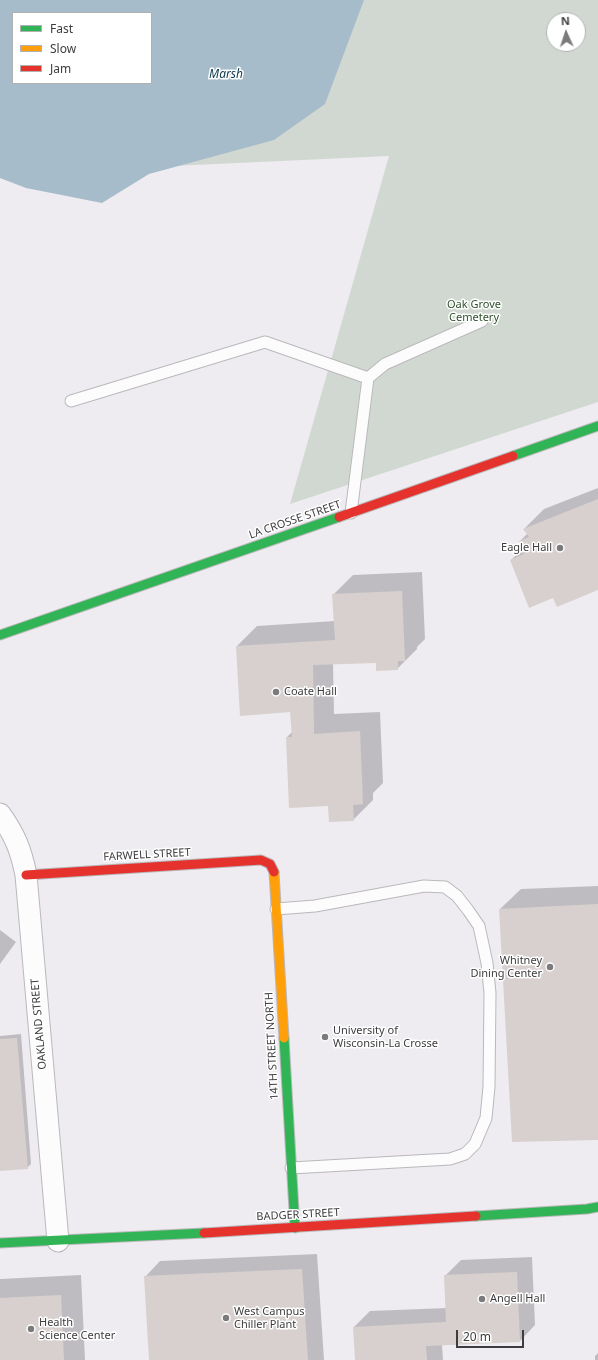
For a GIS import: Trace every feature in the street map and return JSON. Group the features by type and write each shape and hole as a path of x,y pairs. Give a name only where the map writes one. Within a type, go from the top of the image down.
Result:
{"street":[{"name":"LA CROSSE STREET","path":"0,635 598,426"},
{"name":"OAKLAND STREET","path":"0,814 11,829 17,842 26,875 58,1241"},
{"name":"FARWELL STREET","path":"26,875 262,860 270,864"},
{"name":"14TH STREET NORTH","path":"270,864 274,873 295,1228"},
{"name":"BADGER STREET","path":"0,1243 295,1228 587,1209 598,1207"}],"lane":[{"path":"351,513 368,378 385,364 482,321"},
{"path":"71,401 265,342 368,378"},
{"path":"276,909 315,906 424,886 445,887 457,896 479,926 487,963 490,993 490,1072 486,1118 475,1144 465,1154 450,1159 291,1168"}],"green space":[{"name":"Oak Grove Cemetery","path":"0,0 598,0 598,402 290,504 389,156 0,174"}],"water":[{"name":"Marsh","path":"0,0 364,0 325,104 274,140 149,174 102,203 26,188 0,178"}],"building":[{"name":"Eagle Hall","path":"598,499 598,590 557,607 553,598 529,608 510,560 524,554 519,541 529,537 523,529"},
{"name":"Coate Hall","path":"402,591 405,661 398,661 398,670 376,671 376,663 313,665 314,734 360,731 363,804 353,805 354,821 329,822 328,806 289,808 286,737 292,737 290,712 240,716 236,646 335,640 332,594"},
{"name":"Whitney Dining Center","path":"598,904 598,1140 512,1142 499,909"},
{"path":"17,1038 28,1169 0,1171 0,1039"},
{"name":"West Campus Chiller Plant","path":"302,1269 308,1360 149,1360 144,1276"},
{"name":"Angell Hall","path":"517,1272 520,1342 426,1346 427,1360 355,1360 353,1327 446,1322 444,1275"},
{"name":"Health Science Center","path":"61,1295 64,1360 0,1360 0,1298"}],"traffic: fast":[{"path":"513,456 598,426"},
{"path":"0,635 339,517"},
{"path":"284,1038 295,1228"},
{"path":"476,1216 598,1207"},
{"path":"0,1243 204,1233"}],"traffic: slow":[{"path":"274,872 284,1038"}],"traffic: jam":[{"path":"339,517 513,456"},
{"path":"26,875 261,860 270,864 274,872"},
{"path":"204,1233 476,1216"}],"place":[{"name":"Eagle Hall","path":"560,548"},
{"name":"Coate Hall","path":"276,692"},
{"name":"Whitney Dining Center","path":"550,967"},
{"name":"University of Wisconsin-La Crosse","path":"325,1037"},
{"name":"Angell Hall","path":"482,1299"},
{"name":"West Campus Chiller Plant","path":"226,1318"},
{"name":"Health Science Center","path":"31,1329"}]}
